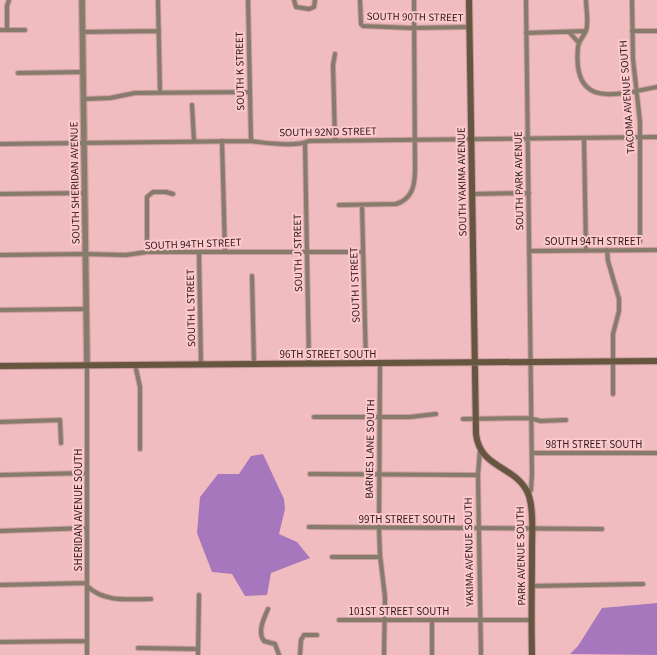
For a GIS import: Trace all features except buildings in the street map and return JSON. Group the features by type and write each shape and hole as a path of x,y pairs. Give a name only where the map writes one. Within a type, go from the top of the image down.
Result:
{"main road":[{"name":"SOUTH YAKIMA AVENUE","path":"470,0 474,363"},
{"name":"96TH STREET SOUTH","path":"0,366 657,361"},
{"name":"YAKIMA AVENUE SOUTH","path":"474,363 477,440 480,450"},
{"path":"480,450 488,460 515,476 528,494"},
{"name":"PARK AVENUE SOUTH","path":"528,494 531,504 532,528 532,655"}],"street":[{"path":"7,30 7,6 9,0"},
{"name":"SOUTH SHERIDAN AVENUE","path":"82,0 87,365"},
{"path":"158,0 160,93"},
{"name":"SOUTH K STREET","path":"248,0 251,141"},
{"path":"294,0 296,7 309,9 314,7 315,0"},
{"name":"SOUTH 90TH STREET","path":"360,0 361,24 363,26 414,28 470,27"},
{"path":"339,205 396,204 411,194 415,181 414,0"},
{"name":"SOUTH PARK AVENUE","path":"526,0 531,362"},
{"path":"586,0 586,31 579,43 579,76 581,82 588,89 602,94 637,91 657,87"},
{"name":"TACOMA AVENUE SOUTH","path":"632,0 633,65 637,91 640,137 640,241"},
{"path":"0,30 25,30"},
{"path":"83,32 159,31"},
{"path":"526,33 586,31"},
{"path":"632,31 657,31"},
{"path":"569,32 579,43"},
{"path":"335,54 333,65 335,140"},
{"path":"18,73 83,72"},
{"path":"84,99 110,98 135,93 250,92"},
{"path":"192,106 194,142"},
{"name":"SOUTH 92ND STREET","path":"0,144 222,141 305,143 309,141 335,140 657,137"},
{"path":"584,138 586,251"},
{"path":"222,141 225,252"},
{"name":"SOUTH J STREET","path":"305,143 309,364"},
{"path":"147,252 146,201 148,194 153,192 163,192 173,194"},
{"path":"0,194 85,193"},
{"path":"472,194 529,193"},
{"name":"SOUTH I STREET","path":"362,205 366,364"},
{"path":"608,250 608,261 619,299 619,311 613,334 613,394"},
{"name":"SOUTH 94TH STREET","path":"529,251 657,250"},
{"name":"SOUTH 94TH STREET","path":"0,255 130,255 147,252 363,252"},
{"name":"SOUTH L STREET","path":"199,252 201,364"},
{"path":"252,276 254,364"},
{"path":"0,310 86,309"},
{"name":"PARK AVENUE SOUTH","path":"528,494 532,486 531,362"},
{"path":"135,364 140,387 140,449"},
{"name":"BARNES LANE SOUTH","path":"380,364 378,528 385,597 384,655"},
{"name":"SHERIDAN AVENUE SOUTH","path":"87,365 87,655"},
{"path":"314,417 410,417 436,414"},
{"path":"463,419 531,418 540,421 566,420"},
{"path":"0,422 60,420 61,443"},
{"name":"YAKIMA AVENUE SOUTH","path":"480,450 478,475 478,528 481,655"},
{"name":"98TH STREET SOUTH","path":"532,453 657,454"},
{"path":"0,475 87,473"},
{"path":"310,474 378,473 478,475"},
{"name":"99TH STREET SOUTH","path":"309,527 602,529"},
{"path":"0,531 87,528"},
{"path":"332,557 380,557"},
{"path":"0,585 87,584 93,591 115,599 151,599"},
{"path":"532,586 643,584"},
{"path":"198,655 199,595"},
{"path":"268,609 262,623 261,636 264,641 275,644 279,655"},
{"name":"101ST STREET SOUTH","path":"339,620 531,620"},
{"path":"432,620 432,655"},
{"path":"300,655 301,640 304,635 317,635"},
{"path":"0,642 87,641"},
{"path":"138,648 198,649"}],"shaded area":[{"path":"263,454 284,499 285,509 279,534 297,542 310,558 271,573 267,595 245,596 232,574 212,572 197,533 200,497 218,474 239,474 251,456"},
{"path":"657,603 657,655 570,654 578,646 602,608"}]}
